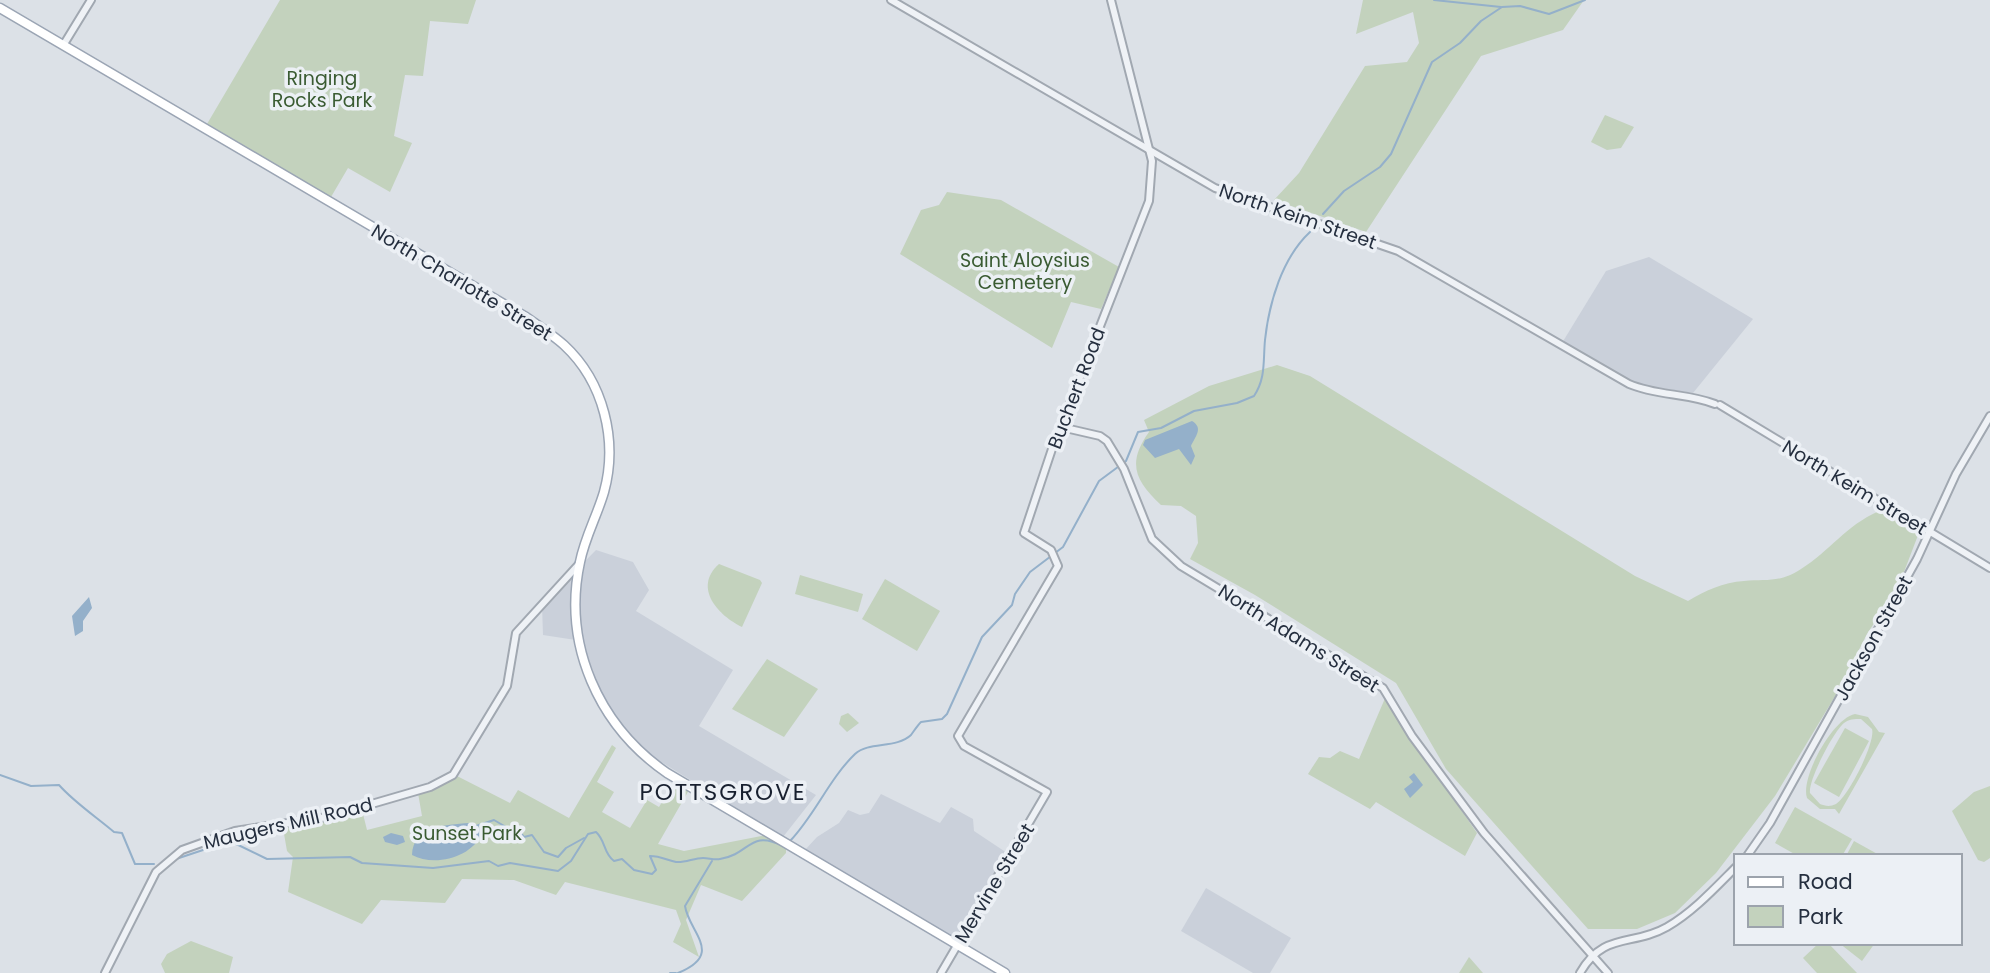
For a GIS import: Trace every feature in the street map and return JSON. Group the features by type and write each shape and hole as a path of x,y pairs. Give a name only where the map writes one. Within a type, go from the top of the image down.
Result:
{"main road":[{"name":"North Charlotte Street","path":"0,8 526,317 565,346 595,388 609,439 604,491 580,563 575,598 578,641 588,677 613,722 656,766 958,945"},
{"path":"958,945 1005,973"}],"street":[{"path":"64,44 91,0"},
{"name":"North Keim Street","path":"891,0 1149,150 1234,196 1398,251 1629,384 1657,393 1695,396 1718,405 1990,568"},
{"name":"Buchert Road","path":"1047,792 959,741 960,729 1058,566 1053,553 1024,533 1060,427 1145,217 1152,173 1149,150 1111,0"},
{"name":"Jackson Street","path":"1748,854 1770,823 1931,533 1955,474 1990,416"},
{"name":"North Adams Street","path":"1060,427 1100,436 1108,441 1121,461 1152,539 1171,558 1383,688 1412,736 1484,833 1608,973"},
{"name":"Maugers Mill Road","path":"105,973 156,872 182,850 235,831 303,823 344,812 430,787 453,775 507,686 515,636 580,563"},
{"name":"Mervine Street","path":"941,973 1047,792"},
{"path":"1580,973 1593,955 1616,941 1647,935 1670,926 1734,869"}],"shaded area":[{"path":"1649,257 1753,319 1693,393 1634,384 1562,343 1606,271"},
{"path":"596,550 633,562 649,590 636,611 733,670 699,726 816,795 783,837 645,752 617,722 603,699 582,641 543,635 542,605"},
{"path":"881,794 940,823 951,807 973,819 974,831 1007,853 958,945 805,850 817,837 839,823 848,810 860,815 869,813"},
{"path":"1206,888 1291,938 1270,973 1253,973 1181,931"}],"green space":[{"name":"Ringing Rocks Park","path":"280,0 476,0 468,24 430,21 423,76 405,75 394,136 412,143 390,192 348,168 331,197 207,124"},
{"path":"1363,0 1584,0 1563,30 1481,56 1366,232 1274,200 1299,173 1365,66 1407,62 1419,43 1413,12 1356,34"},
{"path":"1605,115 1634,127 1621,148 1607,150 1591,142"},
{"name":"Saint Aloysius Cemetery","path":"947,192 1001,200 1119,267 1101,309 1071,302 1052,348 900,254 921,210 939,205"},
{"path":"1277,365 1310,376 1635,576 1688,601 1729,583 1773,580 1793,573 1811,562 1857,524 1879,511 1920,530 1899,585 1867,634 1837,693 1775,796 1716,873 1675,913 1637,929 1588,929 1446,769 1396,683 1255,595 1190,559 1198,543 1196,516 1181,506 1161,505 1145,488 1137,471 1138,454 1149,432 1144,420 1209,386"},
{"path":"719,564 762,583 742,627 717,609 708,592 711,573"},
{"path":"800,575 863,594 858,612 795,594"},
{"path":"885,579 940,611 917,651 862,619"},
{"path":"767,659 818,689 784,737 732,709"},
{"path":"1386,696 1401,723 1477,833 1465,856 1376,802 1370,809 1308,774 1319,757 1330,758 1340,751 1359,759"},
{"path":"848,713 859,723 847,732 839,724 841,716"},
{"path":"1855,714 1868,717 1879,732 1885,733 1839,814 1835,809 1820,809 1807,798 1806,789 1808,777 1820,750 1846,718","holes":["1852,719 1861,719 1872,729 1866,757 1847,791 1832,806 1820,804 1810,793 1810,787 1834,735 1844,723"]},
{"path":"1845,728 1869,741 1839,797 1814,783"},
{"name":"Sunset Park","path":"612,745 616,748 597,782 614,792 602,812 630,828 647,800 659,807 674,782 689,790 658,844 684,851 766,835 786,848 786,853 742,901 701,885 686,920 699,957 673,942 681,924 676,910 565,882 556,895 514,880 462,879 445,903 381,900 362,924 288,892 293,857 287,851 283,828 362,810 367,830 422,816 418,793 439,787 455,775 510,803 518,790 569,818"},
{"path":"1990,786 1990,858 1984,862 1978,860 1952,811 1974,792"},
{"path":"1795,807 1852,839 1843,854 1794,854 1775,843"},
{"path":"1854,841 1877,854 1847,854"},
{"path":"191,941 233,957 229,973 165,973 161,964 167,954"},
{"path":"1817,945 1830,945 1857,973 1817,973 1803,958"},
{"path":"1842,945 1874,945 1862,961"},
{"path":"1469,957 1483,973 1459,973"}],"water":[{"path":"1192,421 1198,430 1191,446 1195,456 1191,465 1179,449 1155,458 1143,445 1145,440"},
{"path":"89,597 92,608 83,621 83,631 75,636 72,616"},
{"path":"1414,773 1423,785 1410,798 1404,789 1413,782 1409,777"},
{"path":"469,823 480,827 482,833 470,849 441,860 421,859 412,855 414,845 424,833 441,826"},
{"path":"391,833 403,836 405,842 397,845 385,842 383,837"}],"waterway":[{"path":"1434,0 1501,7"},
{"path":"1323,214 1344,191 1380,167 1391,154 1432,62 1460,43 1481,21 1502,7 1520,6 1549,14 1585,0"},
{"path":"790,841 837,774 855,754 861,750 905,739 921,722 942,719 947,714 982,637 1012,605 1015,594 1030,572 1063,547 1099,481 1126,461 1138,432 1161,428 1194,411 1237,403 1254,396 1262,376 1267,326 1278,282 1292,255 1310,232"},
{"path":"0,775 31,786 59,785 114,832 122,833 135,864 154,864"},
{"path":"476,826 494,820 506,827 518,829 524,837 532,835 544,852 558,857 566,848 584,838"},
{"path":"176,859 230,841 267,859 350,857 362,863 433,868 489,861 498,866 510,863 558,871 571,861 588,834 596,832 614,861 622,859 634,870 652,874 656,870 650,856 683,862 730,856 756,841 772,841 783,846"},
{"path":"678,973 692,966 702,951 701,942 685,906 712,861"},
{"path":"670,973 676,973"}],"district":[{"name":"POTTSGROVE","path":"723,792"}]}
